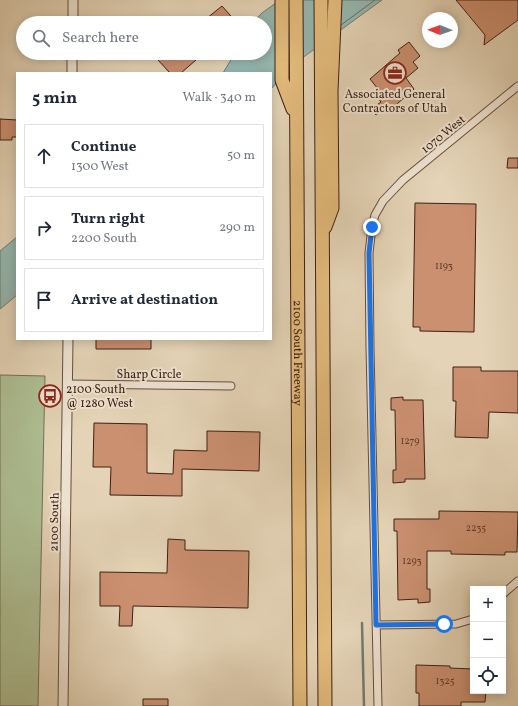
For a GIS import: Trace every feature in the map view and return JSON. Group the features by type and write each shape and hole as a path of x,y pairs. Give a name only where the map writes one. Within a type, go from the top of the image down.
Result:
{"highway":[{"path":"282,0 282,80 296,114"},
{"name":"2100 South Freeway","path":"296,0 300,706"},
{"name":"2100 South Freeway","path":"321,0 325,706"},
{"path":"322,238 332,208 332,60 335,0"}],"street":[{"path":"73,0 73,16"},
{"path":"72,60 72,72"},
{"name":"1070 West","path":"378,706 369,253 375,215 383,201 403,180 518,86"},
{"name":"2100 South","path":"63,706 68,340"},
{"name":"Sharp Circle","path":"68,384 231,386"},
{"path":"506,591 518,581"},
{"path":"376,625 456,624 470,620"}],"green space":[{"path":"0,375 45,376 38,706 0,706"}],"water":[{"path":"280,0 382,0 294,64 272,88 272,72 224,72 231,60 272,60 272,16 259,16"},
{"path":"16,238 16,296 0,309 0,251"}],"building":[{"path":"456,0 518,0 518,20 484,45 485,35"},
{"path":"222,6 231,16 210,16"},
{"name":"Associated General Contractors of Utah","path":"409,42 420,56 413,62 418,68 406,78 414,89 389,111 386,108 376,115 371,109 381,102 374,93 378,89 370,79 400,53 398,50"},
{"path":"158,60 196,60 182,72 169,72"},
{"path":"0,119 16,120 16,137 12,137 12,140 0,140"},
{"path":"508,158 518,158 518,168 507,168"},
{"path":"415,203 476,204 474,332 420,331 420,327 413,327"},
{"path":"96,340 151,340 151,349 96,349"},
{"path":"453,367 481,367 481,371 518,371 518,413 489,412 488,438 455,437 456,401 453,401"},
{"path":"403,397 403,400 423,400 425,479 405,479 405,482 393,483 393,470 396,470 395,410 391,410 391,398"},
{"path":"94,423 147,424 147,473 173,474 174,450 207,451 207,431 260,432 259,471 182,469 182,496 110,495 111,467 93,467"},
{"path":"439,511 518,512 517,552 505,552 505,555 451,554 451,551 427,551 427,589 430,589 430,602 418,603 418,599 398,600 397,531 394,531 394,519 439,519"},
{"path":"168,539 185,540 185,550 249,551 248,608 133,606 132,626 119,626 120,606 100,606 100,572 167,573"},
{"path":"416,665 450,666 450,668 470,669 470,694 486,694 485,702 461,702 461,706 419,706 419,693 416,693"},
{"path":"143,699 168,699 168,706 143,706"}],"waterway":[{"path":"362,623 364,706"}],"place":[{"name":"Associated General Contractors of Utah","path":"395,73"},
{"name":"2100 South @ 1280 West","path":"50,396"}],"route":[{"path":"372,227 369,253 376,625 444,624"}]}
